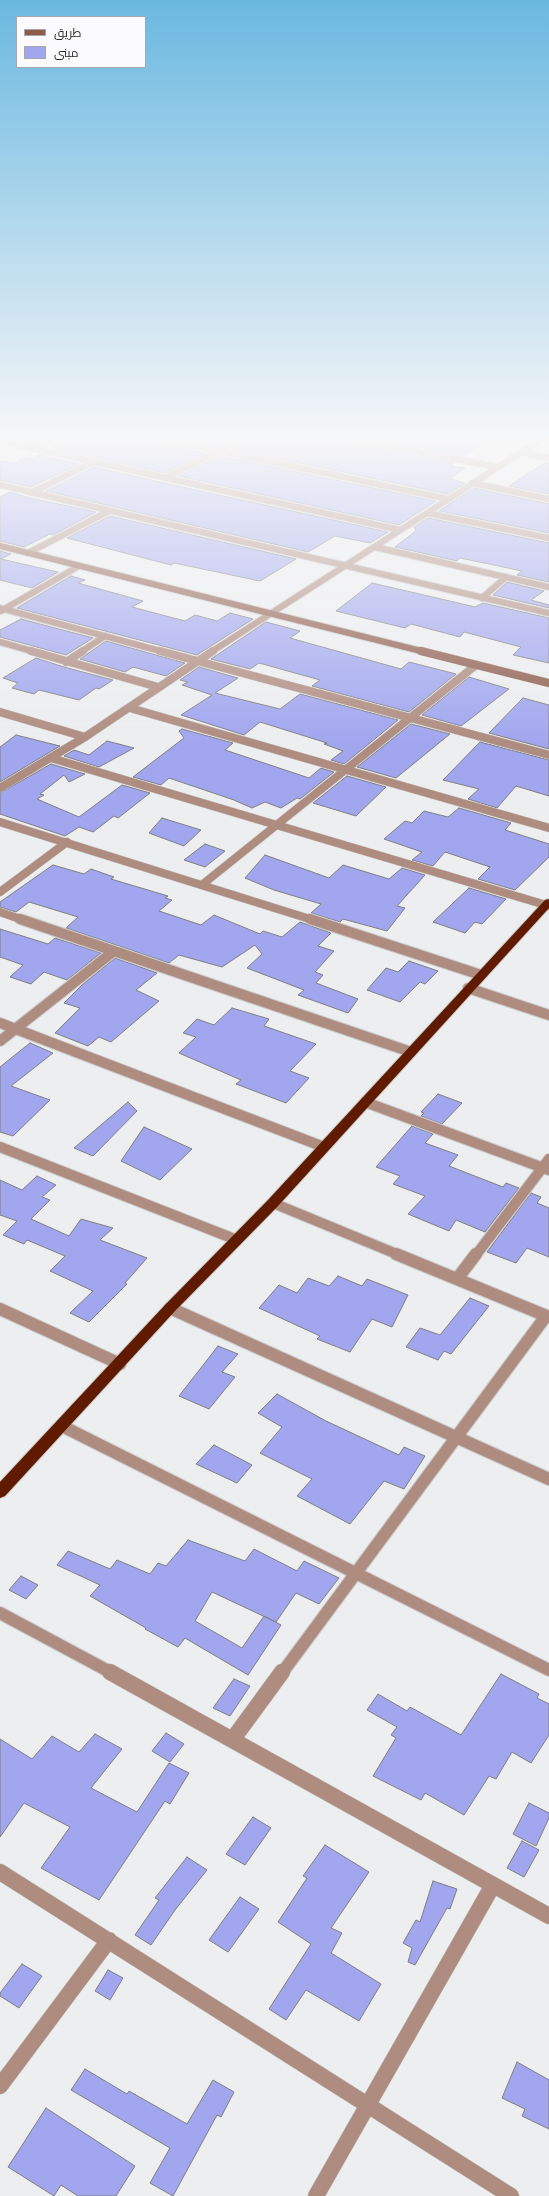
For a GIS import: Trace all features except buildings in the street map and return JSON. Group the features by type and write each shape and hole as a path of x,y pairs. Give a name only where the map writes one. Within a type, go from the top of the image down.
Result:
{"highway":[{"path":"0,1492 120,1364 170,1308 273,1203 468,988 548,905"}],"street":[{"path":"28,553 54,539"},
{"path":"231,539 549,614"},
{"path":"0,788 130,708 197,662 386,539"},
{"path":"0,546 274,613 549,683"},
{"path":"374,547 549,587"},
{"path":"1,610 79,566"},
{"path":"482,598 506,577"},
{"path":"1,610 105,636 197,662 549,755"},
{"path":"66,662 105,636"},
{"path":"0,642 158,688"},
{"path":"203,884 344,770 412,718 476,664"},
{"path":"130,708 549,828"},
{"path":"0,712 85,737"},
{"path":"51,758 548,905"},
{"path":"0,822 203,884 481,975"},
{"path":"0,892 67,842"},
{"path":"0,912 411,1052"},
{"path":"0,1041 114,951"},
{"path":"468,988 549,1015"},
{"path":"0,1023 324,1147"},
{"path":"365,1102 547,1165 458,1279"},
{"path":"0,1147 237,1240"},
{"path":"233,1739 548,1317 273,1203"},
{"path":"170,1308 549,1479"},
{"path":"0,1309 120,1364"},
{"path":"62,1426 549,1670"},
{"path":"0,1613 233,1739 549,1916"},
{"path":"0,1872 511,2196"},
{"path":"316,2196 493,1884"},
{"path":"0,2086 108,1940"}]}
